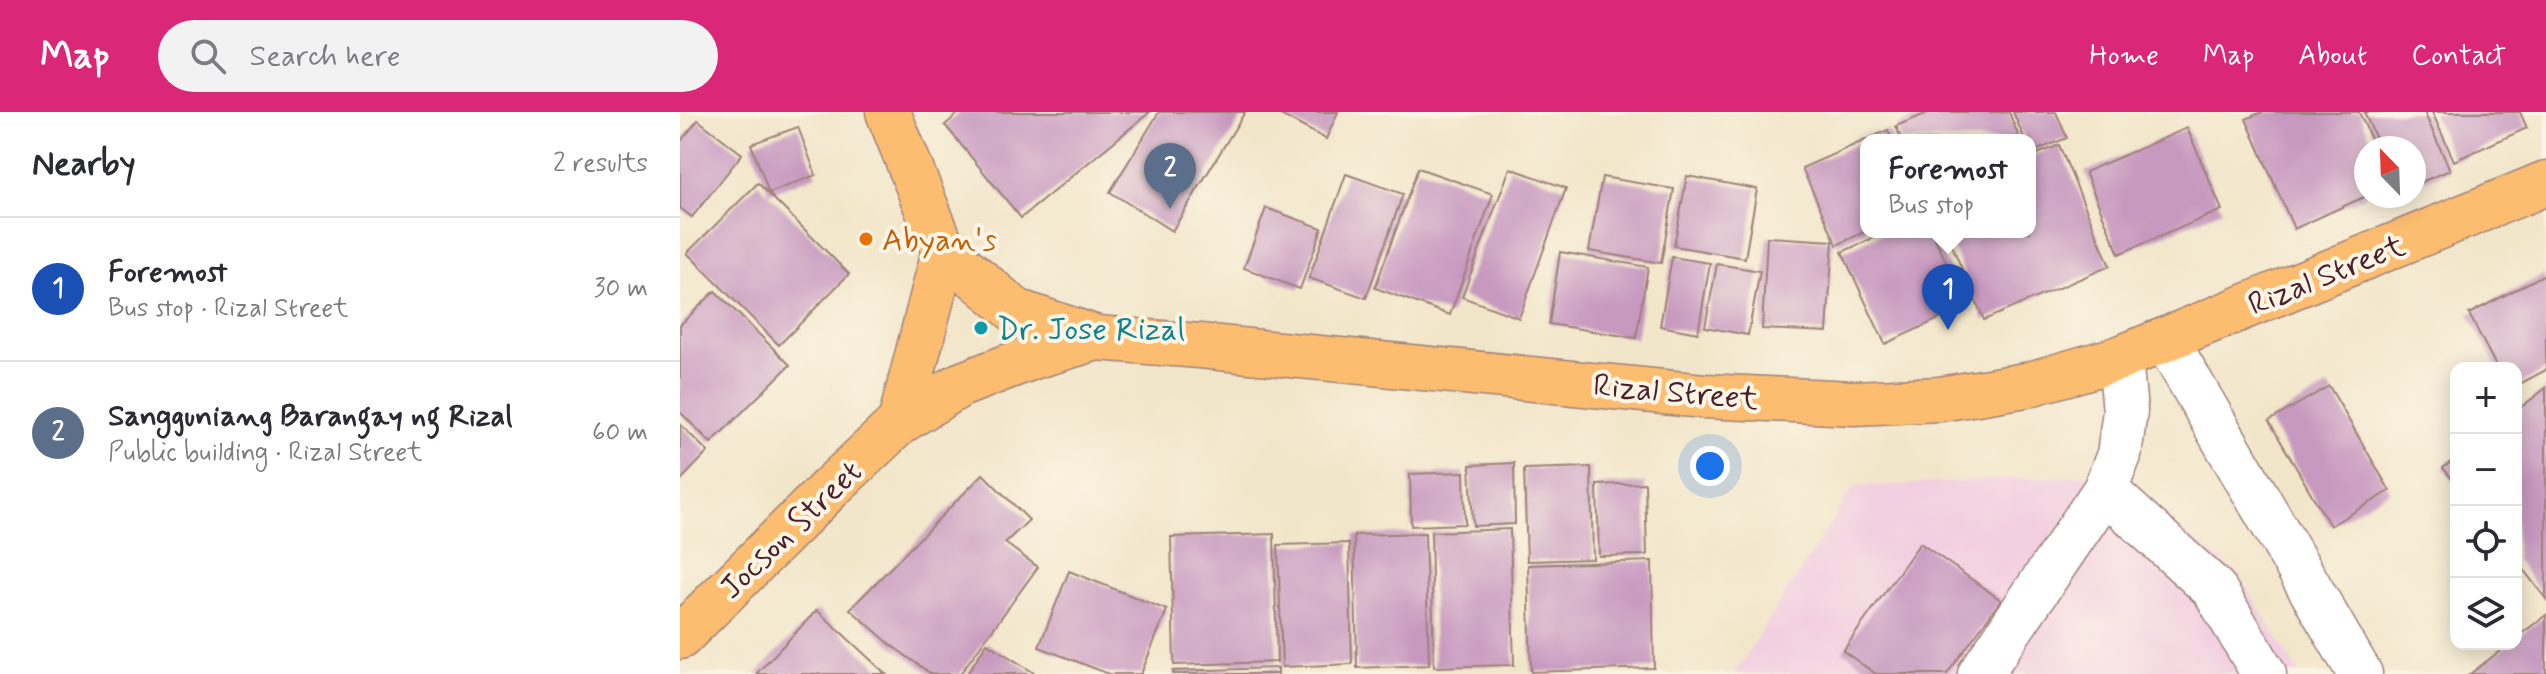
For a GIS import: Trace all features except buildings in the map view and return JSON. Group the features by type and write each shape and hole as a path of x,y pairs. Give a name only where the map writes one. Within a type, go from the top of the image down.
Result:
{"main road":[{"name":"Rizal Street","path":"888,112 944,251 1016,311 1097,338 1704,396 1854,403 1940,399 2026,385 2120,358 2546,183"},
{"path":"900,422 944,251"},
{"name":"Jocson Street","path":"680,637 900,422 960,385 1033,357 1097,338"}],"lane":[{"path":"2166,340 2360,674"},
{"path":"1980,674 2105,490 2119,455 2125,411 2120,358"},
{"path":"2105,490 2214,589 2264,674"}],"shaded area":[{"path":"2108,474 2238,574 2299,674 1734,674 1854,487"}],"place":[{"name":"Sangguniang Barangay ng Rizal","path":"1170,209"},
{"name":"Abyan's","path":"866,239"},
{"name":"Dr. Jose Rizal","path":"981,328"},
{"name":"Foremost","path":"1948,330"}]}
